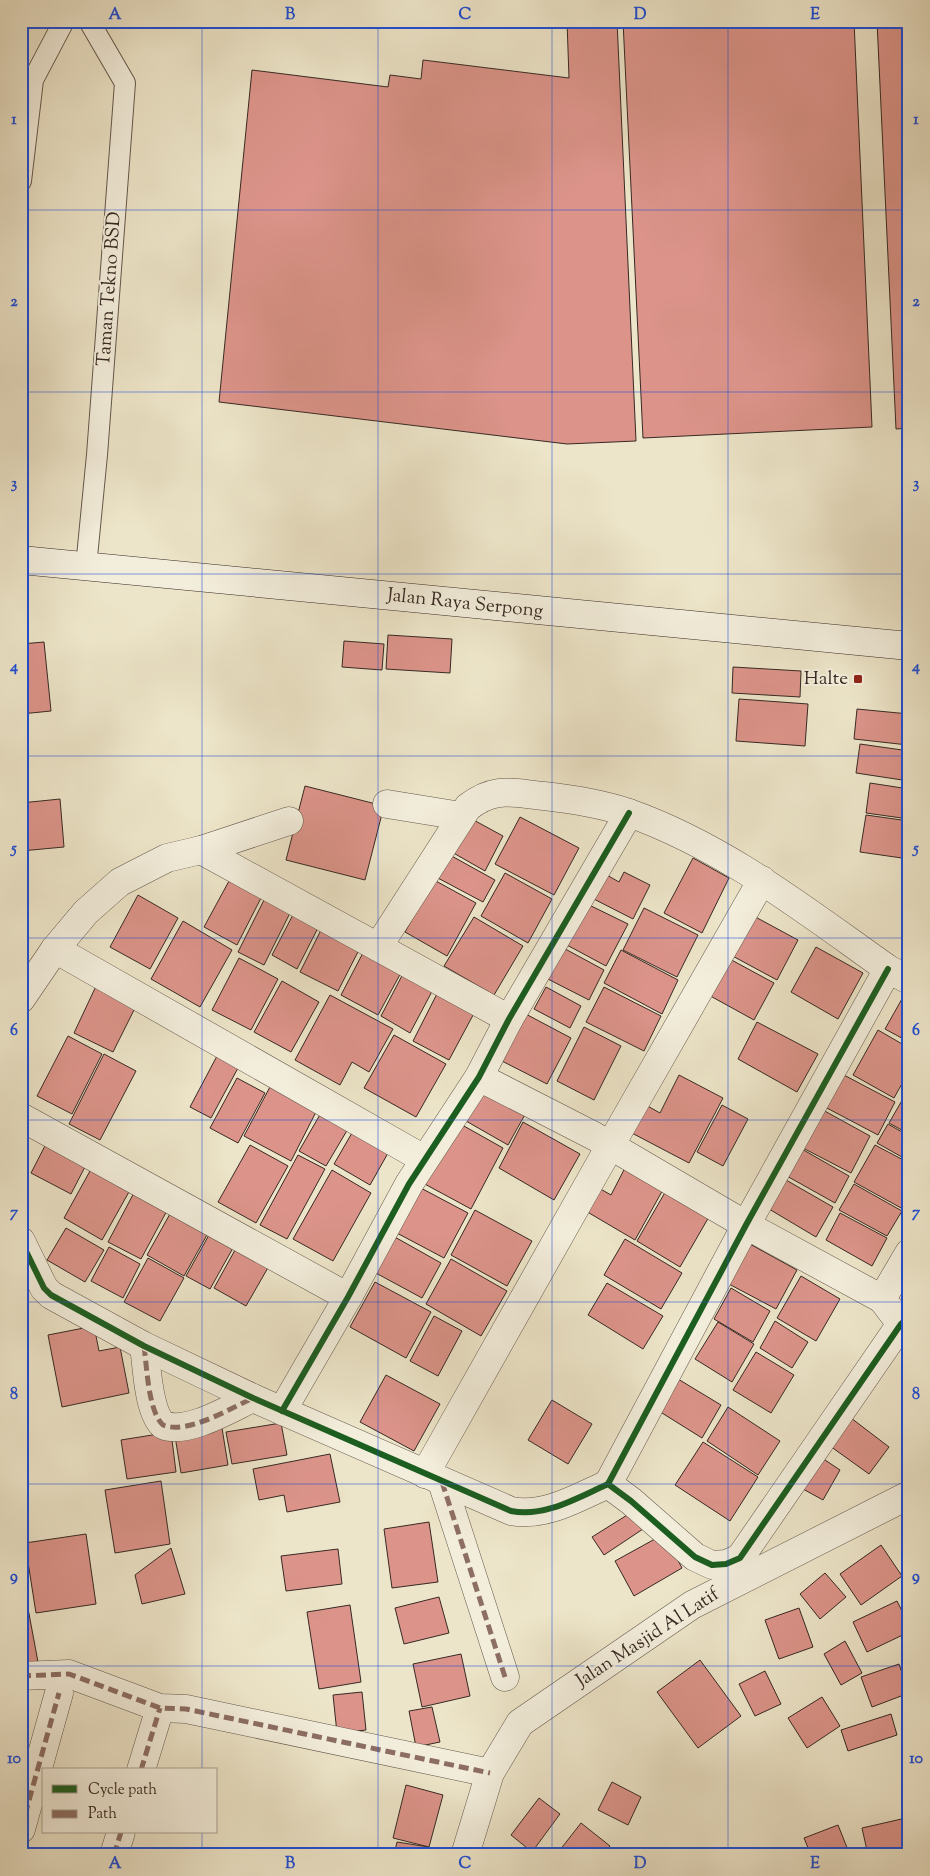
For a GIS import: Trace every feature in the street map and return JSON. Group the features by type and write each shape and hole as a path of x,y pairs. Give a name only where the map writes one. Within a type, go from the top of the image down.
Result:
{"street":[{"name":"Jalan Raya Serpong","path":"21,560 909,646"},
{"path":"21,1241 44,1288 51,1295 144,1346 252,1398 511,1511 521,1513 552,1508 608,1484 746,1225 898,974 762,880 695,842 628,813 572,799 504,792 481,797 468,807 378,947"},
{"path":"387,804 461,816"},
{"path":"282,1411 348,1297 409,1184 479,1077 508,1019 628,813"},
{"path":"21,999 55,949 86,912 120,882 166,858 201,850 289,821"},
{"path":"201,850 508,1019"},
{"path":"505,1678 434,1478 610,1146 762,880"},
{"path":"55,949 424,1159"},
{"path":"479,1077 610,1146 746,1225 882,1299 905,1320 740,1558 726,1564 712,1565 694,1557 608,1484"},
{"path":"21,1117 348,1297"},
{"path":"882,1299 909,1253"},
{"path":"144,1346 152,1402 157,1417 164,1425 176,1428 189,1425 252,1398"},
{"name":"Jalan Masjid Al Latif","path":"465,1855 490,1773 520,1723 692,1605 909,1495"},
{"path":"21,1676 69,1674 160,1708 186,1709 490,1773"},
{"path":"21,1829 59,1693"},
{"path":"142,1768 160,1708"},
{"path":"114,1855 120,1834"}],"lane":[{"path":"21,181 33,80 64,21"},
{"name":"Taman Tekno BSD","path":"86,567 97,455 125,83 89,21"}],"building":[{"path":"567,21 617,21 636,441 567,444 219,402 252,70 388,87 390,75 421,79 423,60 569,78"},
{"path":"623,21 854,21 872,427 643,438"},
{"path":"877,21 909,21 909,428 896,429"},
{"path":"388,635 452,639 450,673 386,669"},
{"path":"344,641 384,644 382,670 342,667"},
{"path":"44,642 51,711 21,714 21,644"},
{"path":"733,667 801,671 800,697 732,693"},
{"path":"739,699 808,704 805,746 736,741"},
{"path":"857,709 909,714 908,745 854,739"},
{"path":"860,744 909,751 909,781 856,773"},
{"path":"870,783 909,789 909,819 866,813"},
{"path":"305,786 384,806 365,880 286,860"},
{"path":"60,799 64,847 21,851 21,803"},
{"path":"866,815 909,821 909,859 860,852"},
{"path":"468,817 503,836 485,871 450,851"},
{"path":"520,817 579,848 554,895 495,864"},
{"path":"448,854 495,880 483,902 436,877"},
{"path":"693,858 729,878 702,933 664,913"},
{"path":"598,870 619,882 624,872 650,885 633,919 586,895"},
{"path":"505,873 552,899 528,943 481,916"},
{"path":"434,880 476,903 447,956 405,932"},
{"path":"229,881 261,898 237,945 204,927"},
{"path":"267,894 293,907 264,965 238,952"},
{"path":"138,895 178,918 150,969 110,947"},
{"path":"585,903 628,924 606,966 565,944"},
{"path":"644,908 698,935 677,977 623,950"},
{"path":"296,909 321,922 297,969 272,955"},
{"path":"748,913 798,940 777,980 727,953"},
{"path":"474,917 523,946 494,995 444,966"},
{"path":"183,921 232,950 200,1007 151,979"},
{"path":"325,922 363,942 338,991 300,972"},
{"path":"556,944 604,970 589,1000 540,975"},
{"path":"816,947 863,973 838,1019 791,992"},
{"path":"365,949 403,969 378,1015 341,995"},
{"path":"621,950 678,980 662,1014 604,983"},
{"path":"726,957 774,983 754,1020 705,993"},
{"path":"239,958 278,979 251,1030 212,1010"},
{"path":"407,966 437,982 410,1033 381,1016"},
{"path":"282,981 319,1002 291,1052 254,1032"},
{"path":"97,984 137,1004 113,1052 74,1033"},
{"path":"442,984 479,1004 449,1060 413,1041"},
{"path":"546,987 581,1006 570,1028 534,1009"},
{"path":"604,987 661,1016 644,1051 586,1022"},
{"path":"907,990 909,991 909,1042 885,1029"},
{"path":"330,995 393,1029 369,1072 352,1062 340,1085 295,1060"},
{"path":"522,1012 571,1038 547,1084 498,1059"},
{"path":"757,1022 818,1054 797,1092 738,1059"},
{"path":"584,1027 621,1046 594,1100 557,1081"},
{"path":"878,1030 909,1048 909,1071 894,1098 853,1075"},
{"path":"394,1035 446,1064 416,1117 364,1088"},
{"path":"68,1036 102,1054 72,1114 37,1096"},
{"path":"104,1054 136,1071 100,1140 69,1124"},
{"path":"217,1056 238,1068 211,1118 190,1107"},
{"path":"842,1074 895,1102 878,1135 825,1107"},
{"path":"679,1075 723,1098 689,1163 630,1132 644,1104 660,1113"},
{"path":"237,1078 265,1093 238,1143 210,1128"},
{"path":"477,1082 527,1111 508,1145 459,1117"},
{"path":"909,1083 909,1096 903,1094"},
{"path":"271,1085 317,1110 291,1161 244,1136"},
{"path":"904,1097 909,1099 909,1134 889,1123"},
{"path":"722,1105 748,1119 723,1166 697,1152"},
{"path":"325,1106 352,1122 326,1166 299,1151"},
{"path":"821,1109 870,1136 851,1173 801,1147"},
{"path":"455,1121 503,1148 471,1209 421,1182"},
{"path":"523,1122 580,1154 554,1200 499,1168"},
{"path":"888,1124 909,1136 909,1161 877,1143"},
{"path":"356,1126 392,1146 370,1185 334,1164"},
{"path":"48,1140 88,1161 71,1194 31,1173"},
{"path":"250,1145 288,1166 256,1223 218,1202"},
{"path":"875,1145 909,1163 909,1199 903,1209 854,1182"},
{"path":"800,1148 849,1176 835,1203 785,1175"},
{"path":"298,1155 325,1169 287,1239 260,1225"},
{"path":"95,1162 134,1183 102,1240 64,1218"},
{"path":"627,1164 665,1186 635,1240 584,1210 597,1187 611,1195"},
{"path":"332,1170 371,1193 333,1261 293,1239"},
{"path":"786,1180 833,1207 816,1237 769,1209"},
{"path":"854,1184 902,1211 887,1236 839,1210"},
{"path":"417,1186 468,1213 444,1258 393,1231"},
{"path":"137,1187 170,1205 141,1259 108,1242"},
{"path":"667,1189 710,1215 680,1267 637,1241"},
{"path":"175,1205 212,1226 184,1276 147,1255"},
{"path":"475,1210 532,1241 507,1286 451,1255"},
{"path":"840,1213 887,1238 872,1266 826,1240"},
{"path":"214,1226 238,1239 210,1289 186,1276"},
{"path":"66,1228 104,1250 85,1282 47,1260"},
{"path":"393,1236 441,1263 422,1298 374,1272"},
{"path":"625,1239 682,1273 661,1309 604,1275"},
{"path":"240,1241 273,1259 246,1306 214,1288"},
{"path":"748,1243 797,1270 776,1309 727,1283"},
{"path":"109,1247 140,1264 123,1298 91,1281"},
{"path":"148,1258 184,1278 160,1321 124,1302"},
{"path":"451,1259 507,1291 481,1336 426,1304"},
{"path":"801,1276 840,1299 816,1341 777,1318"},
{"path":"375,1282 431,1312 406,1358 350,1327"},
{"path":"607,1283 663,1316 643,1349 588,1315"},
{"path":"731,1288 770,1311 753,1342 714,1319"},
{"path":"434,1316 462,1331 438,1376 410,1361"},
{"path":"775,1321 808,1342 792,1368 760,1348"},
{"path":"718,1322 754,1344 732,1382 695,1359"},
{"path":"94,1326 99,1351 120,1347 129,1393 62,1407 48,1335"},
{"path":"756,1352 794,1375 771,1413 733,1390"},
{"path":"386,1375 440,1404 414,1451 360,1422"},
{"path":"673,1376 721,1405 702,1438 654,1408"},
{"path":"552,1400 592,1424 568,1464 528,1440"},
{"path":"728,1407 780,1441 758,1475 707,1441"},
{"path":"851,1418 889,1447 869,1474 830,1446"},
{"path":"221,1422 228,1465 181,1473 174,1430"},
{"path":"281,1423 287,1455 232,1464 226,1432"},
{"path":"171,1432 176,1472 127,1479 121,1440"},
{"path":"703,1442 758,1477 730,1521 675,1485"},
{"path":"330,1454 340,1502 287,1512 284,1495 259,1500 253,1469"},
{"path":"822,1458 840,1470 823,1500 803,1489"},
{"path":"161,1481 170,1544 115,1553 105,1490"},
{"path":"632,1512 643,1529 604,1555 592,1537"},
{"path":"429,1522 438,1582 392,1588 384,1529"},
{"path":"86,1534 96,1604 36,1613 25,1543"},
{"path":"664,1534 682,1568 634,1596 615,1561"},
{"path":"881,1545 902,1576 861,1605 840,1574"},
{"path":"171,1548 185,1594 142,1604 135,1575"},
{"path":"338,1549 342,1584 286,1591 281,1556"},
{"path":"825,1573 846,1597 820,1619 800,1594"},
{"path":"21,1587 24,1587 38,1662 21,1665"},
{"path":"439,1597 449,1633 404,1644 395,1608"},
{"path":"897,1601 909,1625 909,1632 867,1652 853,1622"},
{"path":"350,1605 361,1682 319,1689 307,1612"},
{"path":"799,1608 813,1647 779,1659 765,1620"},
{"path":"845,1641 862,1673 841,1685 824,1654"},
{"path":"461,1654 470,1696 422,1707 413,1664"},
{"path":"700,1660 741,1716 698,1748 657,1692"},
{"path":"899,1664 909,1693 872,1707 861,1677"},
{"path":"765,1671 781,1704 755,1716 739,1684"},
{"path":"362,1692 366,1730 337,1733 333,1695"},
{"path":"822,1697 840,1726 807,1748 788,1718"},
{"path":"432,1707 440,1742 416,1747 409,1711"},
{"path":"891,1714 897,1735 848,1751 841,1730"},
{"path":"612,1782 641,1797 628,1825 598,1810"},
{"path":"406,1785 443,1795 429,1847 393,1838"},
{"path":"539,1798 560,1814 532,1852 511,1835"},
{"path":"906,1818 909,1831 909,1855 868,1855 862,1828"},
{"path":"581,1823 610,1846 603,1855 556,1855"},
{"path":"838,1825 850,1855 811,1855 804,1838"},
{"path":"397,1842 429,1847 428,1855 394,1855"}],"marked path":[{"path":"144,1346 151,1399 154,1410 163,1425 173,1427 196,1423 221,1414 253,1398"},
{"path":"442,1482 505,1677"},
{"path":"21,1676 69,1674 160,1708 186,1709 490,1773"},
{"path":"21,1829 59,1693"},
{"path":"142,1768 160,1708"},
{"path":"114,1855 120,1834"}],"cycle path":[{"path":"282,1411 348,1297 409,1184 479,1077 509,1019 629,813"},
{"path":"608,1484 746,1225 888,969"},
{"path":"21,1241 44,1288 51,1295 144,1346 253,1398 511,1511 536,1512 549,1509 608,1484 631,1501 695,1557 712,1565 726,1564 740,1558 901,1324 909,1317"}],"place":[{"name":"Halte","path":"858,679"}]}
